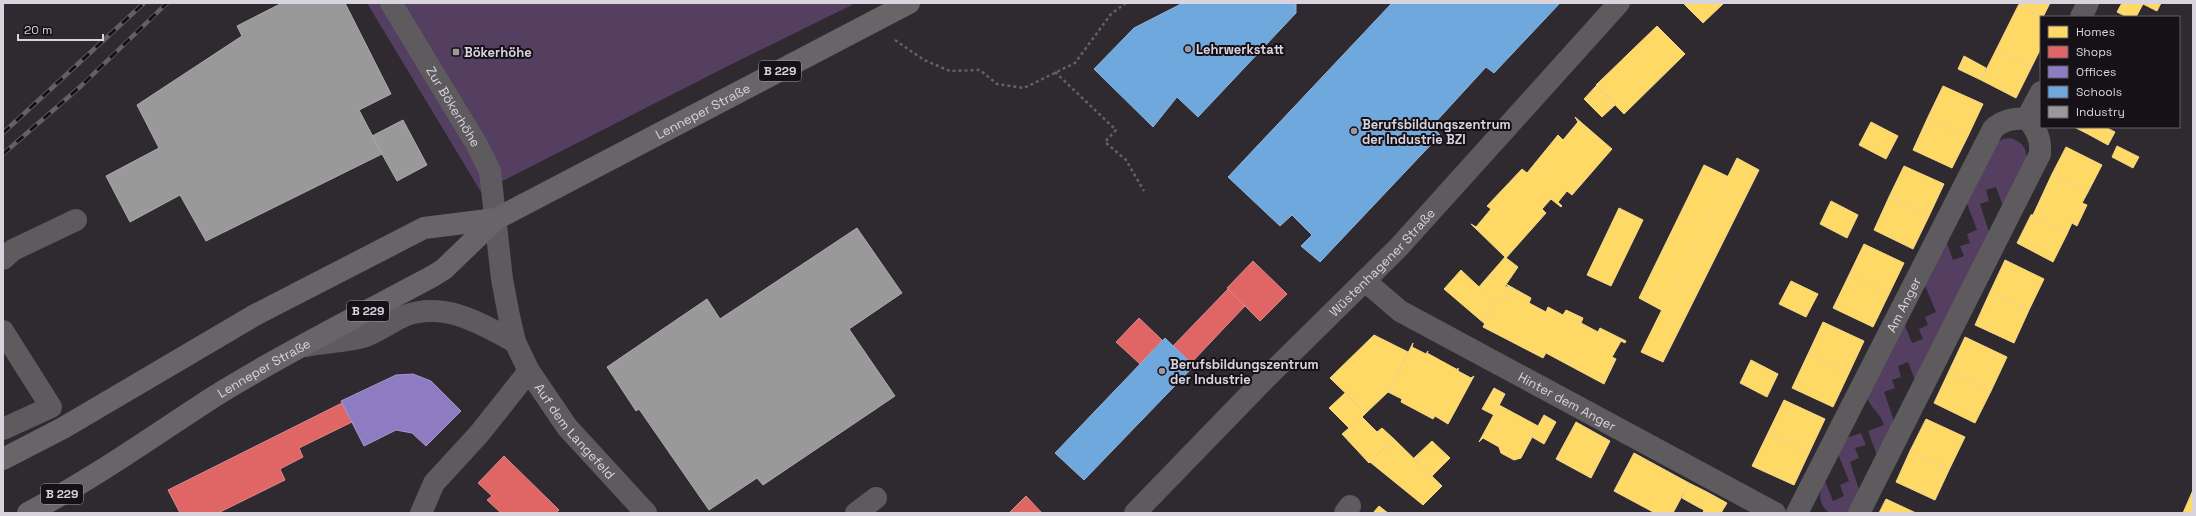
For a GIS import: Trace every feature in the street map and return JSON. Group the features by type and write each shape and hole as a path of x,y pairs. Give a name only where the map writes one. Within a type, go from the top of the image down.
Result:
{"main road":[{"name":"Lenneper Straße","path":"28,513 133,452 216,396 303,346 433,276 444,268 496,219 909,3"},
{"name":"Lenneper Straße","path":"3,459 63,428 255,315 424,228 496,219"}],"street":[{"name":"Zur Bökerhöhe","path":"391,3 477,145 490,171 496,219"},
{"name":"Wüstenhagener Straße","path":"1135,513 1259,385 1398,248 1619,3"},
{"path":"2082,16 2088,3"},
{"path":"1859,513 2040,154 2041,140 2037,131 2027,118 2040,94"},
{"name":"Am Anger","path":"1797,513 1993,129 1999,124 2008,120 2027,118"},
{"name":"Auf dem Langefeld","path":"496,219 502,279 515,342 529,371 567,427 646,513"},
{"path":"3,259 14,250 76,220"},
{"name":"Hinter dem Anger","path":"1365,281 1400,310 1775,513"},
{"path":"303,346 366,336 403,317 419,311 434,310 454,313 484,324 515,342"},
{"path":"3,331 51,407 3,429"},
{"path":"421,513 434,483 479,434 529,371"},
{"path":"856,513 876,498"}],"path":[{"path":"869,24 924,60 950,71 980,70 997,84 1024,88 1075,63 1111,14 1126,3"},
{"path":"1055,72 1116,130 1105,142 1126,160 1144,190"}],"shaded area":[{"path":"367,3 856,3 730,65 481,192"},
{"path":"2011,138 2021,144 2026,151 2024,170 2020,180 2004,209 1996,187 1986,190 1989,201 1980,204 1990,235 1916,383 1908,362 1898,366 1901,377 1892,380 1895,388 1884,392 1895,424 1878,458 1868,431 1884,425 1867,398 1904,323 1912,343 1923,339 1919,329 1928,325 1925,317 1936,312 1924,283 1946,240 1953,260 1964,256 1960,246 1970,243 1967,234 1977,230 1966,201 1994,144 2003,139"},
{"path":"1861,433 1866,445 1855,448 1859,458 1850,462 1860,493 1849,512 1829,513 1821,502 1821,490 1825,481 1833,501 1844,496 1840,485 1849,481 1838,454 1846,438"}],"building: Homes":[{"path":"1683,3 1724,3 1703,23"},
{"path":"2020,3 2050,3 2044,16 2040,17 2018,6"},
{"path":"2122,3 2143,4 2137,16 2125,16 2117,12"},
{"path":"2141,3 2161,3 2157,11"},
{"path":"2018,6 2040,17 2040,50 2031,68 1996,50"},
{"path":"1657,26 1685,54 1624,114 1596,85"},
{"path":"1996,50 2031,68 2016,98 1981,80"},
{"path":"1964,56 1986,68 1981,80 1958,69"},
{"path":"1596,86 1615,105 1602,117 1584,99"},
{"path":"1943,86 1983,104 1968,136 1928,117"},
{"path":"1575,117 1612,149 1572,195 1567,191 1558,202 1562,206 1561,207 1551,199 1542,209 1546,213 1506,258 1471,224 1476,227 1491,209 1487,206 1522,169 1527,173 1558,135 1563,140 1578,122"},
{"path":"1928,117 1968,136 1952,168 1913,150"},
{"path":"1871,122 1898,136 1886,159 1859,145"},
{"path":"2076,128 2088,128 2086,133"},
{"path":"2088,128 2107,128 2115,132 2108,145 2086,133"},
{"path":"2117,146 2139,157 2133,168 2112,157"},
{"path":"2066,147 2102,165 2088,192 2052,174"},
{"path":"1737,158 1759,170 1663,362 1641,352"},
{"path":"1704,165 1729,177 1663,311 1639,298"},
{"path":"1904,166 1944,184 1929,216 1889,197"},
{"path":"2052,174 2088,192 2082,203 2087,205 2077,226 2072,223 2067,234 2031,215 2033,215"},
{"path":"1889,197 1929,216 1913,249 1874,230"},
{"path":"1831,201 1858,215 1847,238 1820,224"},
{"path":"1619,208 1643,220 1611,286 1587,275"},
{"path":"2031,215 2067,234 2053,262 2017,243"},
{"path":"1864,244 1904,263 1889,294 1849,275"},
{"path":"1505,257 1518,267 1505,286 1509,288 1501,304 1496,303 1478,288"},
{"path":"2005,260 2044,279 2029,310 1990,292"},
{"path":"1461,270 1496,303 1485,324 1444,289"},
{"path":"1849,275 1889,294 1873,327 1833,308"},
{"path":"1791,281 1818,294 1806,317 1779,304"},
{"path":"1506,284 1531,298 1529,303 1546,312 1548,307 1563,315 1566,310 1583,318 1581,323 1598,332 1600,328 1626,341 1625,343 1621,341 1612,357 1616,359 1604,384 1546,353 1543,358 1483,327 1496,302 1501,304 1509,288"},
{"path":"1990,292 2029,310 2014,343 1975,325"},
{"path":"1823,322 1864,341 1849,373 1808,354"},
{"path":"1374,335 1408,352 1388,392 1366,413 1330,378"},
{"path":"1965,337 2007,357 1991,391 1949,371"},
{"path":"1413,343 1412,347 1426,354 1428,351 1427,353 1458,371 1471,378 1474,376 1448,424 1435,416 1433,419 1401,402 1402,399 1388,392"},
{"path":"1808,354 1849,373 1833,407 1792,388"},
{"path":"1751,360 1778,374 1767,397 1740,383"},
{"path":"1949,371 1991,391 1975,423 1934,403"},
{"path":"1494,388 1505,394 1494,415 1482,409"},
{"path":"1345,393 1366,413 1350,429 1329,408"},
{"path":"1784,400 1825,419 1809,453 1768,433"},
{"path":"1499,405 1538,426 1521,458 1514,460 1501,453 1499,447 1483,438 1479,442"},
{"path":"1544,415 1556,422 1544,444 1532,437"},
{"path":"1362,417 1377,432 1382,428 1394,439 1369,463 1342,434"},
{"path":"1926,419 1965,437 1949,470 1910,451"},
{"path":"1576,422 1610,441 1591,478 1556,459"},
{"path":"1768,433 1809,453 1794,485 1752,466"},
{"path":"1394,439 1442,486 1423,505 1370,462"},
{"path":"1432,441 1450,458 1432,476 1414,458"},
{"path":"1910,451 1949,470 1935,500 1896,482"},
{"path":"1634,453 1689,483 1673,513 1655,513 1614,491"},
{"path":"1689,483 1707,492 1698,507 1682,498"},
{"path":"2193,490 2193,513 2183,513"},
{"path":"1707,492 1727,503 1721,513 1703,513 1704,510 1698,507"},
{"path":"1886,499 1916,513 1879,513"},
{"path":"1379,506 1388,513 1373,513"}],"building: Shops":[{"path":"1253,261 1287,294 1260,321 1227,288"},
{"path":"1228,289 1245,306 1191,363 1173,346"},
{"path":"1139,318 1162,340 1140,364 1116,342"},
{"path":"342,403 352,422 299,448 303,457 280,469 285,480 218,513 180,513 168,490"},
{"path":"504,456 559,510 556,513 501,513 487,500 492,496 478,483"},
{"path":"1026,496 1042,513 1009,513"}],"building: Offices":[{"path":"413,374 431,381 461,411 426,446 412,433 396,430 364,446 341,401 396,375"}],"building: Schools":[{"name":"Lehrwerkstatt","path":"1183,3 1296,3 1296,13 1198,117 1177,97 1153,127 1094,69 1134,28"},
{"name":"Berufsbildungszentrum der Industrie BZI","path":"1392,3 1560,3 1494,73 1486,67 1432,126 1440,135 1320,262 1301,246 1312,235 1292,215 1280,226 1228,177"},
{"path":"1165,338 1194,366 1084,480 1055,453"}],"building: Industry":[{"path":"282,3 345,3 391,94 359,110 382,154 206,241 180,195 130,222 106,176 159,148 137,105 242,36 237,26"},
{"path":"403,120 427,165 397,181 372,136"},
{"path":"857,228 902,293 849,329 895,396 763,485 757,478 709,510 639,409 636,411 607,367 707,299 720,319"}],"railway":[{"path":"3,133 144,3"},
{"path":"3,154 81,86 167,3"}],"place":[{"name":"Lehrwerkstatt","path":"1188,49"},
{"name":"Bökerhöhe","path":"456,52"},
{"name":"Berufsbildungszentrum der Industrie BZI","path":"1354,131"},
{"name":"Berufsbildungszentrum der Industrie","path":"1162,371"}]}
